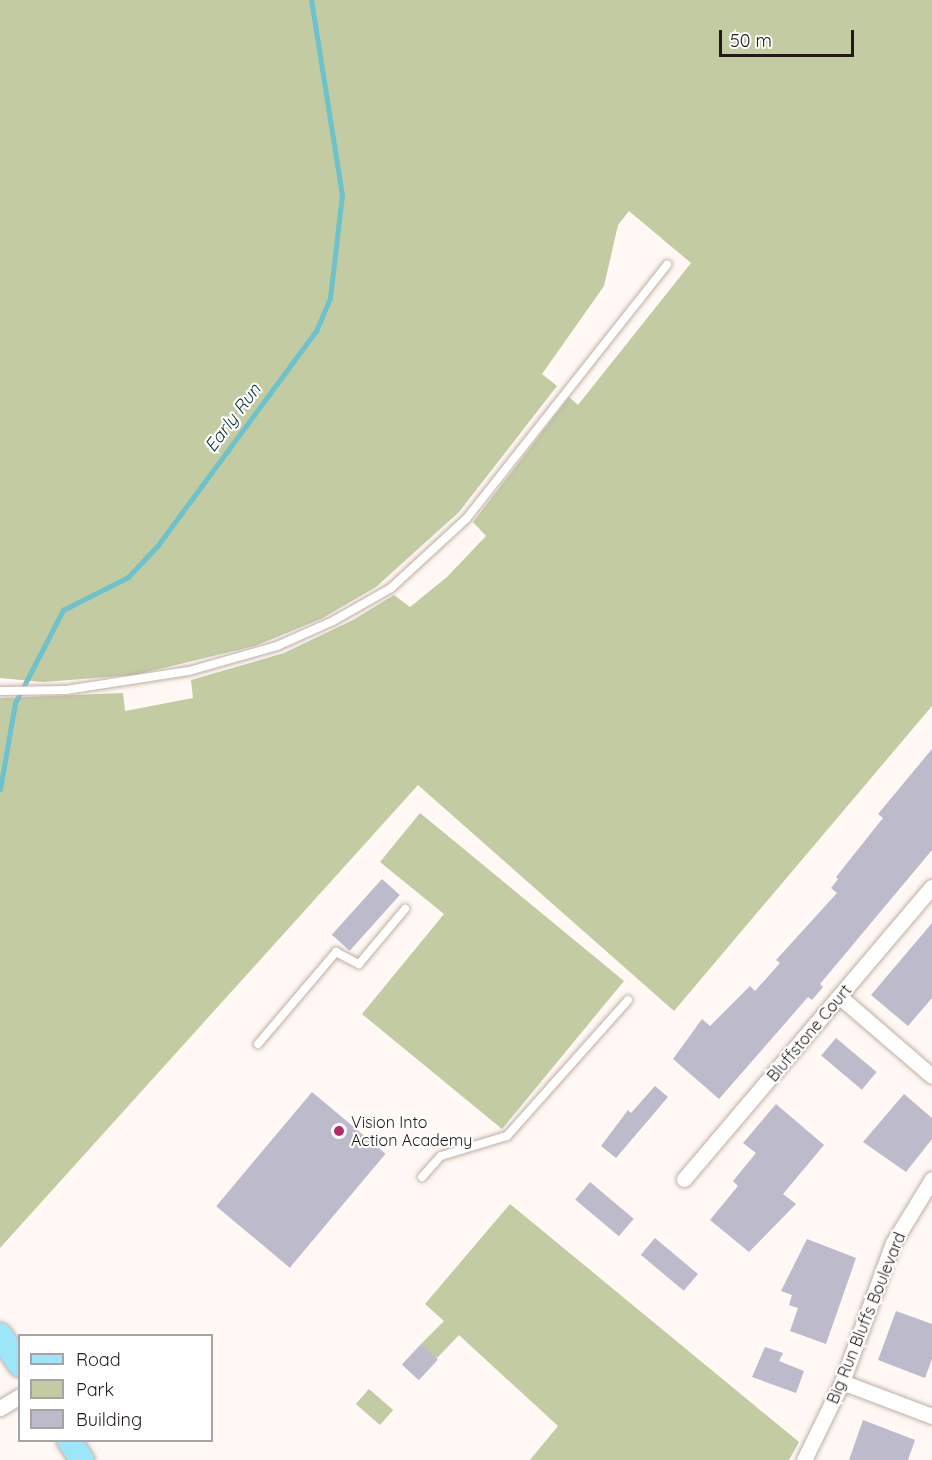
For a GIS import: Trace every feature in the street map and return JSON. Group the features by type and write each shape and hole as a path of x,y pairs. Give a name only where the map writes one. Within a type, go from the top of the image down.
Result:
{"main road":[{"path":"0,1335 18,1362"},
{"path":"70,1442 82,1460"}],"street":[{"name":"Bluffstone Court","path":"684,1179 932,887"},
{"path":"840,997 932,1076"},
{"name":"Big Run Bluffs Boulevard","path":"804,1460 842,1382 893,1243 932,1179"},
{"path":"842,1382 932,1416"},
{"path":"0,1408 18,1396"}],"lane":[{"path":"2,692 38,692 189,671 277,646 333,621 391,588 467,518 667,265"},
{"path":"258,1044 336,952 359,964 405,909"},
{"path":"422,1177 441,1156 507,1136 628,1000"}],"green space":[{"path":"0,0 932,0 932,706 674,1011 418,785 0,1248 0,698 123,693 125,711 193,698 191,680 284,653 353,620 394,595 410,607 447,577 486,536 473,522 569,397 578,405 691,263 629,211 618,225 604,286 542,374 557,386 459,512 376,587 321,619 255,646 134,675 43,682 0,678"},
{"path":"420,813 624,981 502,1129 362,1014 444,914 380,862"},
{"path":"510,1204 799,1442 789,1460 530,1460 558,1426 459,1335 436,1359 421,1344 444,1321 425,1304"},
{"path":"369,1389 393,1410 380,1425 356,1404"}],"building":[{"path":"932,749 932,850 820,984 823,987 812,1000 808,997 719,1099 673,1059 702,1019 710,1026 750,986 755,991 780,963 776,960 837,893 831,888 838,879 836,877 883,818 878,814"},
{"path":"382,879 400,895 350,951 332,935"},
{"path":"932,923 932,998 908,1026 871,995"},
{"path":"836,1038 877,1072 862,1090 821,1056"},
{"path":"655,1086 668,1097 616,1158 601,1146 628,1110 631,1113"},
{"path":"312,1092 386,1154 290,1268 216,1206"},
{"path":"904,1094 932,1118 932,1139 906,1172 863,1142"},
{"path":"776,1104 824,1145 783,1194 796,1204 749,1252 710,1220 738,1186 733,1181 756,1153 743,1143"},
{"path":"590,1182 634,1219 619,1236 575,1200"},
{"path":"655,1238 698,1274 684,1291 641,1255"},
{"path":"807,1239 856,1258 826,1344 790,1331 798,1308 789,1305 792,1295 781,1291"},
{"path":"896,1311 932,1324 932,1359 925,1378 878,1360"},
{"path":"421,1344 438,1360 419,1380 402,1364"},
{"path":"765,1347 783,1353 779,1361 804,1371 796,1393 752,1377"},
{"path":"863,1420 915,1440 908,1460 849,1460"}],"waterway":[{"name":"Early Run","path":"0,789 15,703 63,610 128,577 158,545 316,331 330,298 342,195 311,0"}],"place":[{"name":"Vision Into Action Academy","path":"339,1131"}]}
